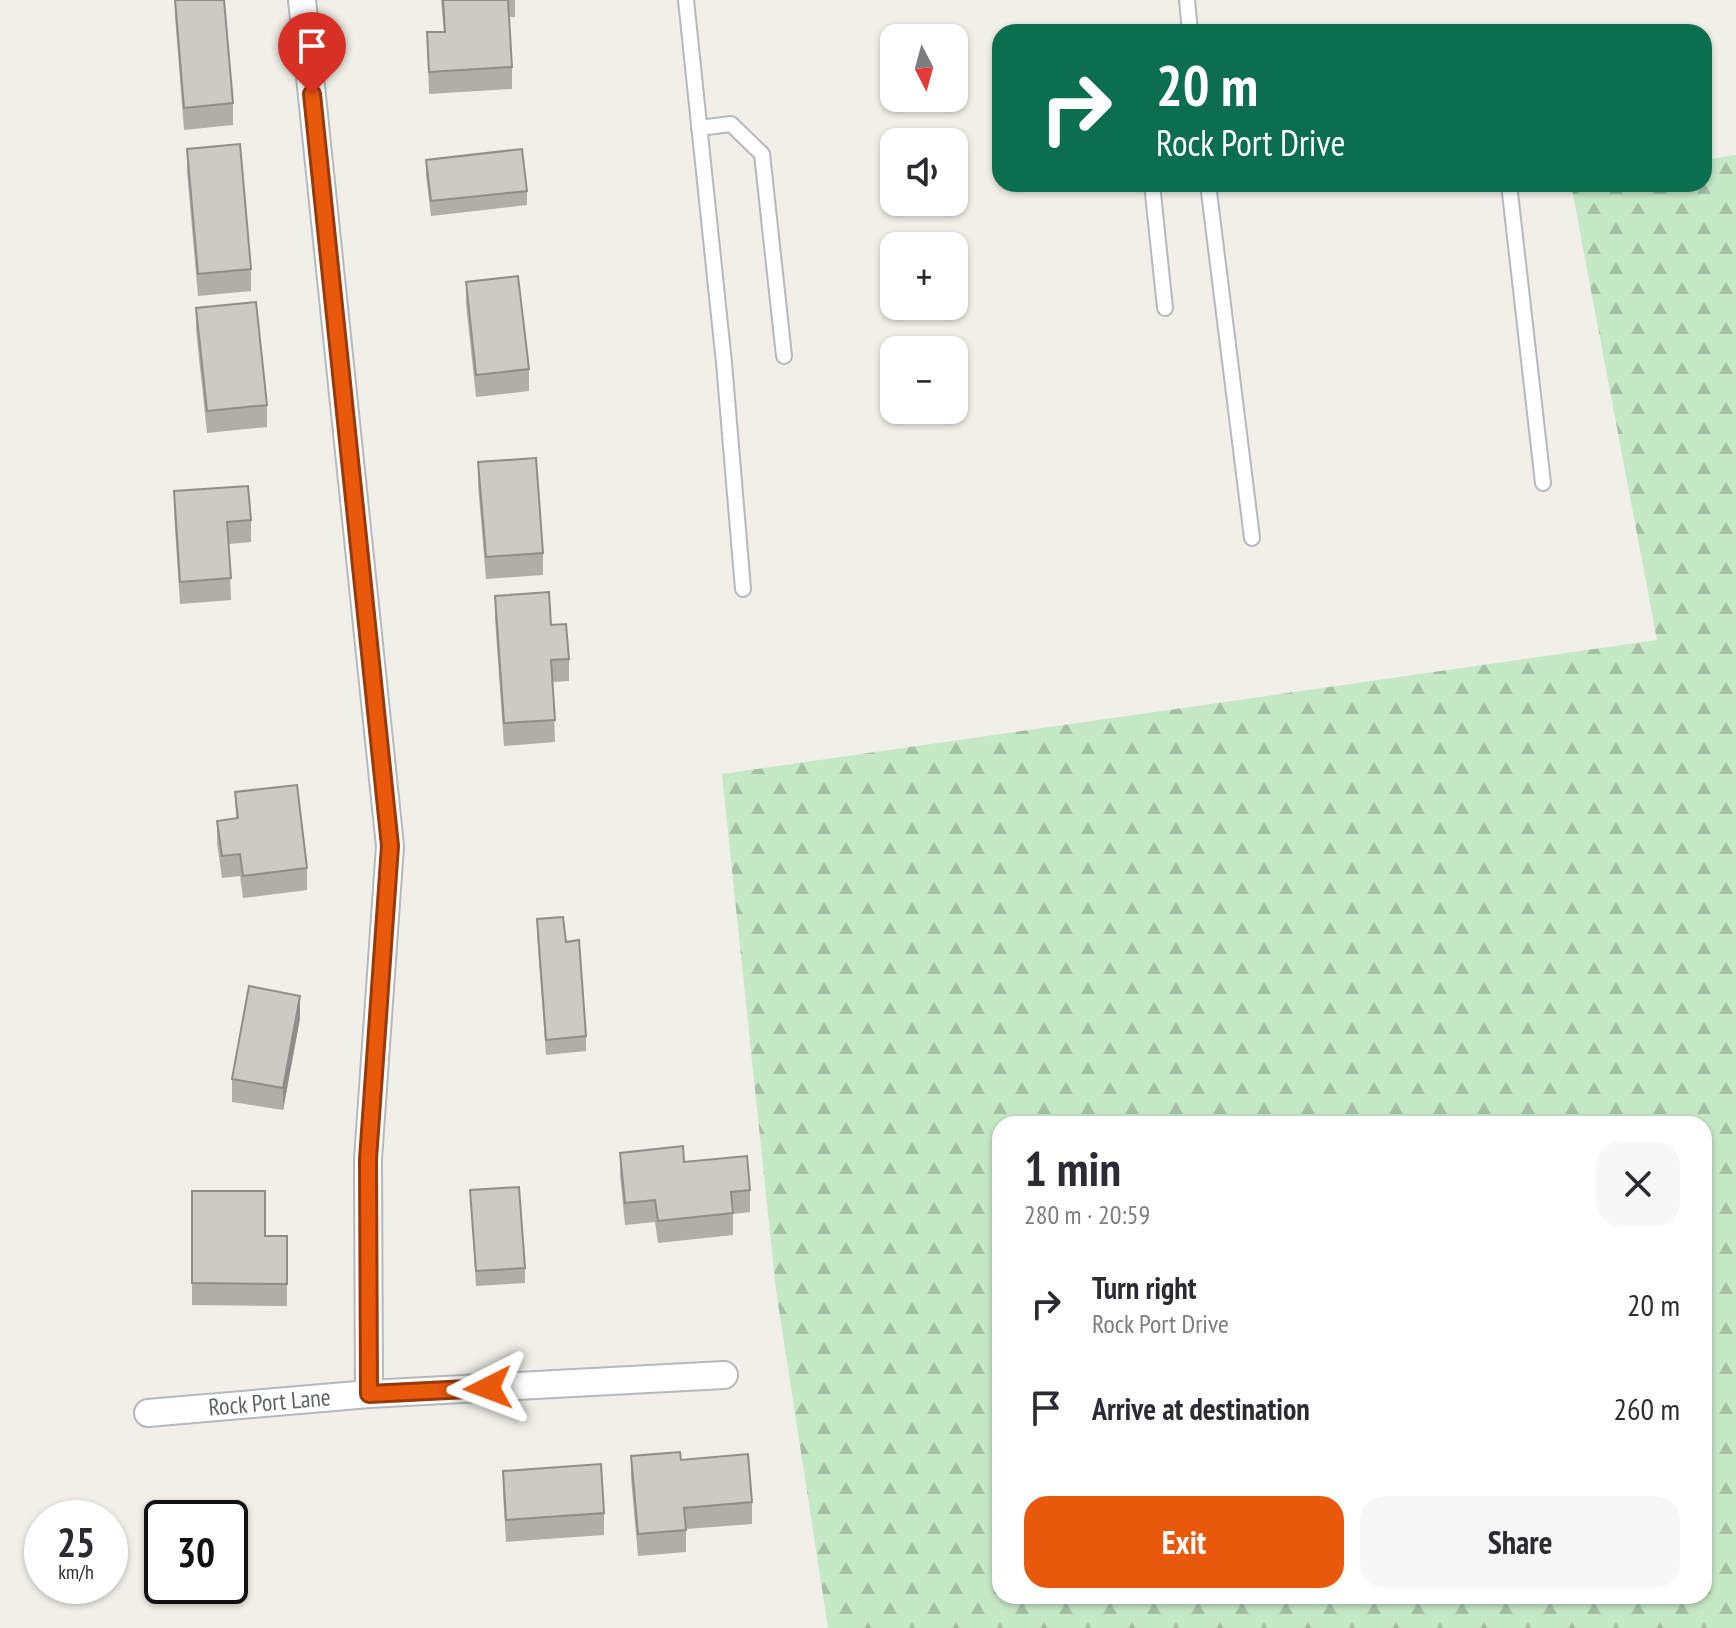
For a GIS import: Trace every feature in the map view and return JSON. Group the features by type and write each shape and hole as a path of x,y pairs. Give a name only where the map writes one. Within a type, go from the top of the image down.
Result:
{"street":[{"path":"302,0 390,846 368,1159 369,1394"},
{"name":"Rock Port Lane","path":"148,1413 369,1394 724,1375"}],"lane":[{"path":"686,0 724,363 743,589"},
{"path":"1187,0 1189,24"},
{"path":"699,128 731,124 762,154 784,356"},
{"path":"1153,192 1165,308"},
{"path":"1209,192 1252,538"},
{"path":"1510,192 1543,483"}],"green space":[{"path":"1736,155 1736,1628 828,1628 776,1290 722,774 1657,640 1573,192 1712,192 1712,159"}],"building":[{"path":"175,0 224,0 233,103 184,108"},
{"path":"443,0 508,0 512,67 429,72 427,32 445,32"},
{"path":"240,144 251,269 198,274 187,149"},
{"path":"522,149 527,191 431,201 426,160"},
{"path":"518,276 529,369 476,375 466,282"},
{"path":"256,302 267,405 207,411 196,308"},
{"path":"536,458 543,553 486,557 478,462"},
{"path":"248,486 251,520 227,522 231,578 180,582 174,491"},
{"path":"549,592 551,625 566,624 569,659 551,660 555,720 504,723 495,596"},
{"path":"297,785 307,868 243,876 240,854 222,856 217,821 238,818 235,792"},
{"path":"563,917 566,942 579,940 586,1036 546,1040 537,919"},
{"path":"249,986 300,996 283,1088 232,1079"},
{"path":"683,1146 684,1162 747,1156 750,1190 731,1192 733,1213 658,1221 655,1200 625,1203 620,1153"},
{"path":"519,1187 525,1268 476,1271 470,1190"},
{"path":"192,1191 265,1191 265,1236 287,1236 287,1284 192,1283"},
{"path":"680,1452 681,1460 748,1454 752,1502 684,1508 686,1530 638,1534 631,1456"},
{"path":"601,1464 604,1513 506,1520 503,1471"}],"route":[{"path":"312,94 390,846 368,1159 369,1394 488,1388"}]}
